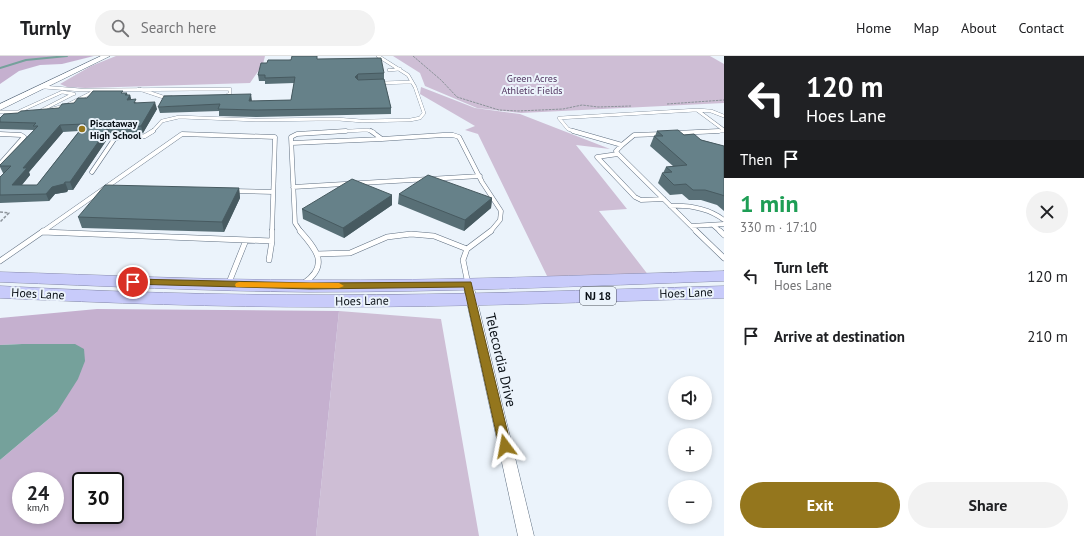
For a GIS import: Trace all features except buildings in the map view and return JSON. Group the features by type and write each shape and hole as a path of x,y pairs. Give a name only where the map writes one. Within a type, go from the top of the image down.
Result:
{"highway":[{"name":"Hoes Lane","path":"0,292 89,297 312,301 724,276"},
{"name":"Hoes Lane","path":"0,277 470,292 724,292"}],"street":[{"path":"0,107 107,56"},
{"name":"Telecordia Drive","path":"470,292 526,536"}],"lane":[{"path":"92,172 115,138 145,136 152,132 158,124 172,118 188,117 277,121 417,119 424,113 408,75 378,56"},
{"path":"389,70 400,69"},
{"path":"374,83 412,82"},
{"path":"43,87 82,90 230,89 230,94 221,97"},
{"path":"138,89 163,97 174,97"},
{"path":"36,112 82,90"},
{"path":"0,112 36,112 63,106 98,90"},
{"path":"17,113 62,92 74,94"},
{"path":"697,110 724,130"},
{"path":"622,145 572,131 568,129 559,118 697,110 717,111 724,116"},
{"path":"298,286 311,279 318,261 317,254 295,223 291,137 297,134 359,130 374,132 382,139"},
{"path":"724,130 634,135 616,151 724,258"},
{"path":"683,133 688,137"},
{"path":"0,134 21,135 24,137 0,164"},
{"path":"0,261 182,134 274,137 272,241 269,260"},
{"path":"292,144 443,135 459,137 501,211 500,220 483,238 467,248 463,260 470,292"},
{"path":"618,154 597,157 635,198 641,200 664,199"},
{"path":"293,187 480,176"},
{"path":"106,187 114,187"},
{"path":"225,190 273,192"},
{"path":"670,206 685,204 716,213 724,220"},
{"path":"691,226 724,224"},
{"path":"712,225 724,235"},
{"path":"41,232 272,241"},
{"path":"317,254 354,252 374,241 390,235 410,233 432,234 467,248"},
{"path":"228,285 246,240"}],"path":[{"path":"413,56 441,80 457,97 499,110 518,111 563,109 582,105 598,107 638,105"},
{"path":"661,104 724,100"},
{"path":"0,212 9,213 0,222"}],"green space":[{"path":"116,56 265,56 263,64 250,83 85,88 67,87 60,84 91,66"},
{"name":"Green Acres Athletic Fields","path":"393,56 710,56 724,64 724,103 521,113 477,108 425,86 420,73"},
{"path":"421,87 475,108 520,114 610,149 576,145 627,209 599,211 649,276 548,278 478,134 465,130 475,126 420,94"},
{"path":"339,311 441,319 479,536 316,536"}],"shaded area":[{"path":"0,56 94,56 62,64 40,65 19,71 0,84"},
{"path":"97,309 339,311 316,536 0,536 0,460 57,412 22,344 0,345 0,318"},
{"path":"75,344 84,349 85,361 78,379 57,412 0,460 0,345"}],"waterway":[{"path":"0,68 26,60 67,56"}],"slow traffic":[{"path":"239,285 339,286"}],"place":[{"name":"Piscataway High School","path":"82,129"}],"route":[{"path":"133,282 311,286 468,284 505,446"}]}
